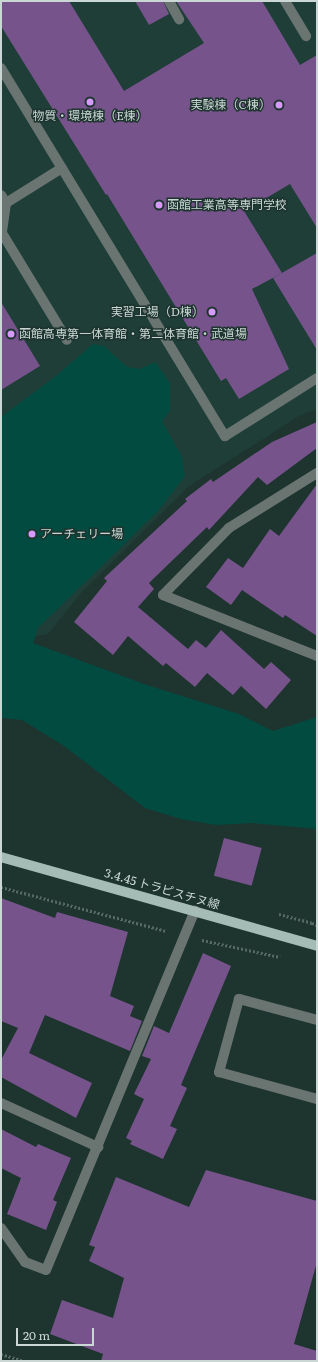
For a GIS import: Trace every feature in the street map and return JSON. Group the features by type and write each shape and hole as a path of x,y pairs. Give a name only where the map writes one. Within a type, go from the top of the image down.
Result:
{"main road":[{"name":"3.4.45 トラピスチヌ線","path":"1,857 317,946"}],"street":[{"path":"169,1 179,19"},
{"path":"285,1 306,36"},
{"path":"1,68 225,436 317,378"},
{"path":"62,168 4,199 2,234 67,340"},
{"path":"317,473 229,528 163,596 317,656"},
{"path":"1,1228 24,1262 46,1270 195,912"},
{"path":"317,1020 239,999 219,1072 317,1099"},
{"path":"1,1103 98,1147"}],"path":[{"path":"1,887 184,936 284,958"},
{"path":"312,923 317,924"},
{"path":"1,1354 24,1361"}],"shaded area":[{"name":"函館工業高等専門学校","path":"1,1 317,1 317,409 299,416 189,486 82,592 48,634 1,642"}],"green space":[{"path":"93,344 104,346 127,367 140,369 155,362 170,383 170,411 162,421 182,457 185,476 159,510 38,628 33,643 144,684 239,714 273,731 317,717 317,829 252,823 216,825 181,819 145,808 64,746 22,720 1,718 1,417 56,376"}],"building":[{"path":"1,1 69,1 124,91 204,43 176,1 262,1 300,65 317,55 317,228 290,184 244,211 282,273 252,289 289,369 239,399 226,378 221,381 107,194 106,195 1,26"},
{"path":"135,1 163,1 169,14 149,25"},
{"path":"317,253 317,350 273,278"},
{"name":"函館高専第一体育館・第二体育館・武道場","path":"1,302 40,366 1,390"},
{"path":"317,422 317,448 267,485 258,477 209,530 207,527 149,583 154,589 138,607 188,649 196,640 206,648 221,630 264,669 271,662 291,680 266,709 241,686 233,695 207,673 195,687 166,663 163,666 128,636 113,655 74,622 107,581 104,578 187,501 185,499 211,479 213,482 272,442"},
{"path":"317,484 317,636 285,615 283,618 242,590 231,605 206,587 228,558 243,568 270,529 279,536"},
{"path":"224,838 262,848 252,886 214,876"},
{"path":"1,898 55,918 57,912 128,932 110,996 134,1006 130,1016 142,1021 130,1051 45,1015 29,1053 92,1083 76,1118 1,1077 1,1060 18,1028 1,1021"},
{"path":"203,953 231,966 181,1085 187,1088 170,1126 177,1129 163,1159 130,1144 132,1141 126,1138 144,1099 134,1094 151,1059 142,1056 154,1026 169,1033"},
{"path":"1,1129 36,1147 38,1144 71,1158 53,1200 57,1202 46,1230 7,1214 21,1178 1,1168"},
{"path":"206,1170 317,1201 317,1262 294,1344 317,1351 317,1361 101,1361 103,1354 50,1334 62,1300 113,1318 124,1278 89,1261 95,1247 89,1245 116,1177 189,1207"}],"place":[{"name":"物質・環境棟（E棟）","path":"90,102"},
{"name":"実験棟（C棟）","path":"279,105"},
{"name":"函館工業高等専門学校","path":"159,205"},
{"name":"実習工場（D棟）","path":"212,312"},
{"name":"函館高専第一体育館・第二体育館・武道場","path":"11,334"},
{"name":"アーチェリー場","path":"32,534"}]}
